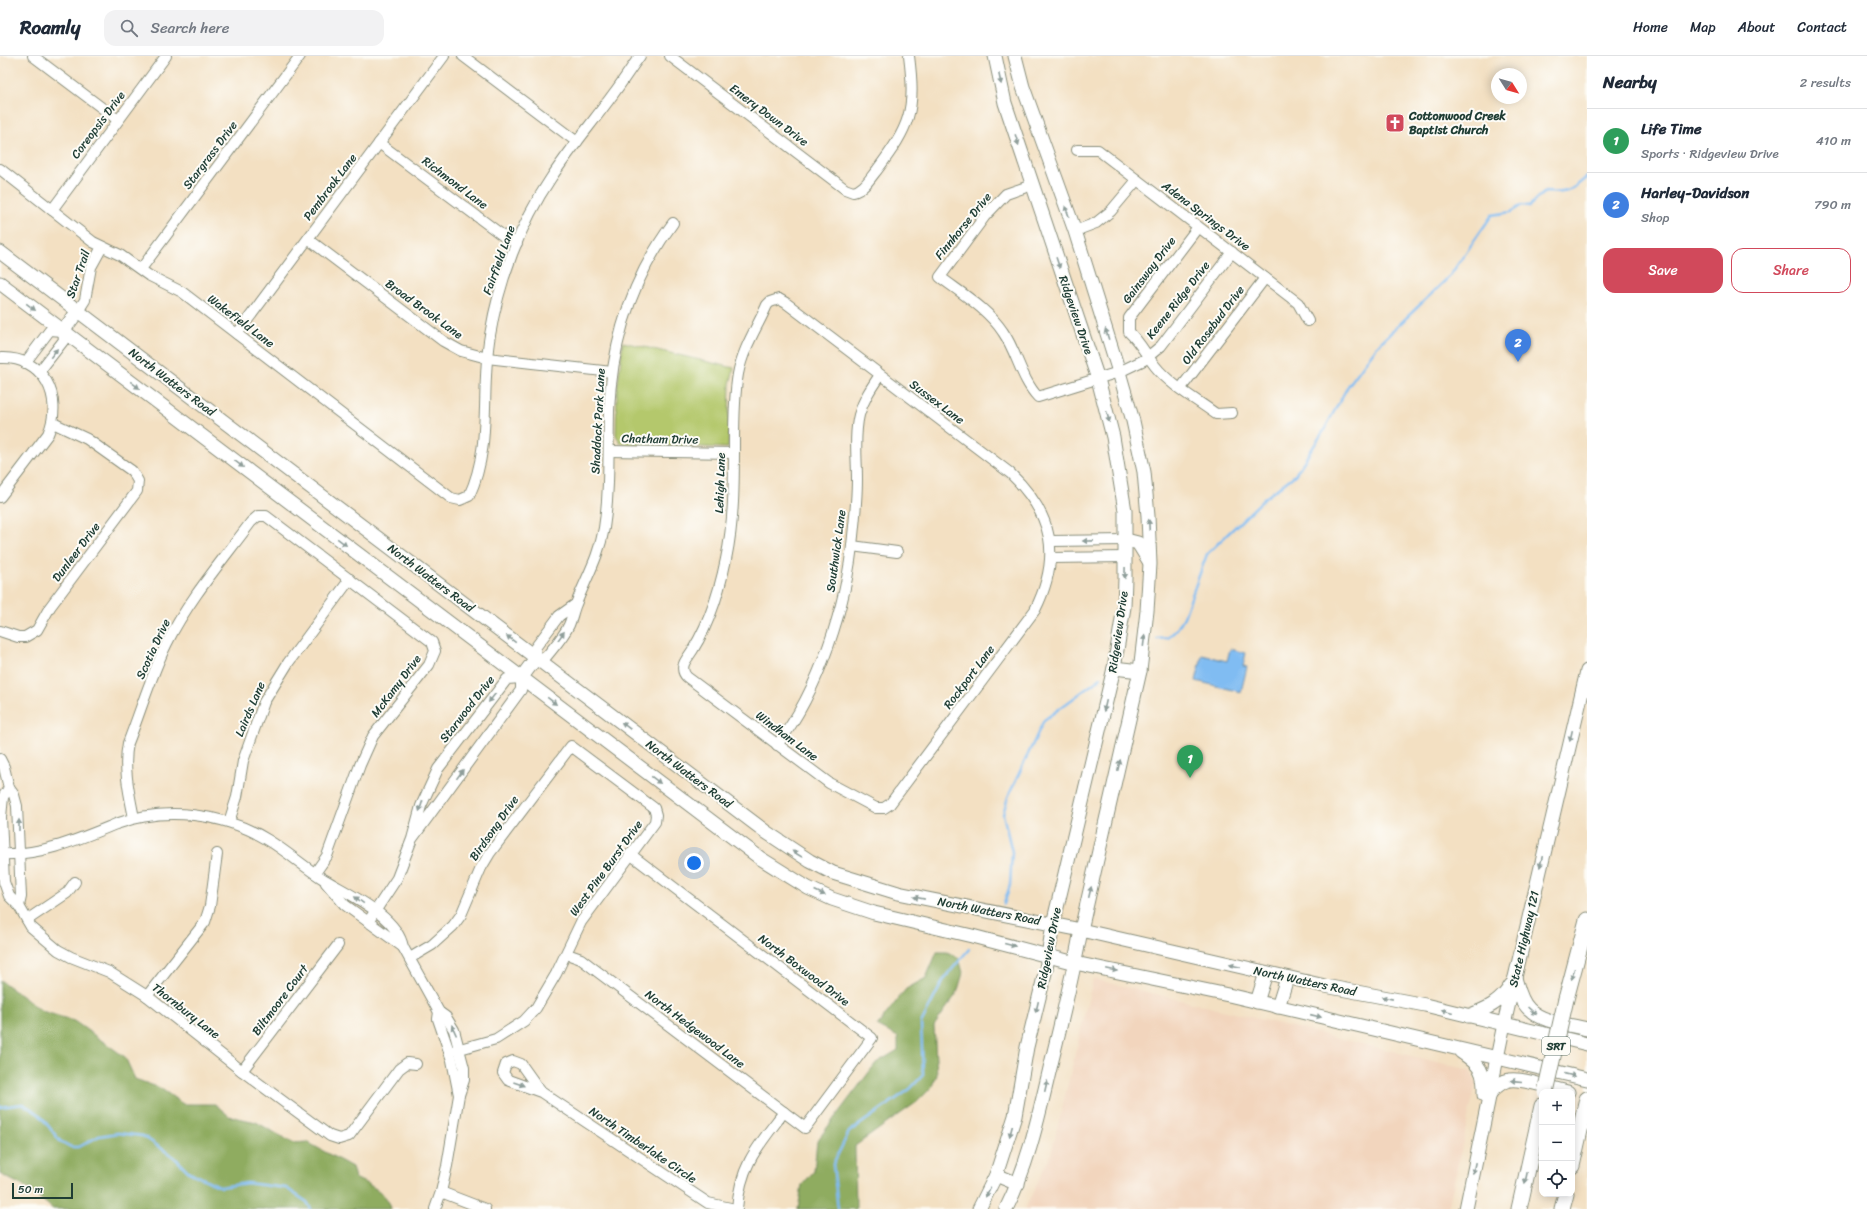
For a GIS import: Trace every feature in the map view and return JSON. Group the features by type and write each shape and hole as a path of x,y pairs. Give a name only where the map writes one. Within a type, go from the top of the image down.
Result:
{"highway":[{"name":"SRT","path":"1546,1089 1566,999 1587,920"},
{"path":"1573,1161 1587,1098"},
{"path":"1519,1209 1539,1118"},
{"path":"1562,1209 1565,1197"}],"main road":[{"name":"Ridgeview Drive","path":"979,1209 996,1175 1015,1116 1027,1047 1048,955 1053,924 1114,668 1124,607 1126,557 1125,511 1113,437 1098,379 1005,103 995,56"},
{"name":"Ridgeview Drive","path":"1006,1209 1018,1184 1032,1144 1075,963 1081,930 1140,671 1147,611 1150,564 1144,472 1133,421 1074,231 1022,87 1015,56"},
{"name":"North Watters Road","path":"0,252 766,832 810,861 833,873 898,893 1081,930 1287,978 1426,1006 1587,1044"},
{"name":"North Watters Road","path":"0,284 760,858 808,888 832,899 874,913 1048,955 1075,963 1257,1002 1587,1079"},
{"path":"63,331 78,311"},
{"path":"1126,540 1138,543 1150,564"},
{"path":"521,678 536,658"},
{"path":"1114,668 1140,671"},
{"name":"State Highway 121","path":"1466,1209 1504,1024 1587,671"},
{"path":"1257,1002 1266,973"},
{"path":"1468,1016 1491,1007 1504,996 1515,976"},
{"path":"1515,976 1521,996 1528,1009 1539,1017 1587,1029"},
{"path":"1278,1007 1287,978"},
{"path":"1455,1048 1473,1060 1481,1068 1485,1081 1482,1133"},
{"path":"1489,1094 1497,1086 1508,1080 1517,1080 1555,1089"},
{"path":"1575,1094 1587,1098"},
{"path":"996,1175 1018,1184"}],"street":[{"path":"34,56 118,120"},
{"name":"Coreopsis Drive","path":"52,210 166,56"},
{"name":"Stargrass Drive","path":"141,270 300,56"},
{"name":"Pembrook Lane","path":"237,334 444,56"},
{"path":"463,56 577,142"},
{"name":"Fairfield Lane","path":"460,500 468,496 479,470 482,457 487,358 498,298 517,243 542,191 640,56"},
{"name":"Emery Down Drive","path":"670,56 845,189 855,192 864,187 898,142 907,121 911,106 912,87 909,56"},
{"name":"Richmond Lane","path":"379,142 506,238 517,243"},
{"name":"Adena Springs Drive","path":"1077,150 1098,150 1298,303 1308,321"},
{"name":"Wakefield Lane","path":"0,169 52,210 102,246 120,255 141,270 182,292 451,498 460,500"},
{"path":"1074,231 1096,223 1111,211 1137,180"},
{"name":"Finnhorse Drive","path":"940,277 985,216 1006,194 1032,185"},
{"name":"Shaddock Park Lane","path":"576,604 559,616 535,648 536,658 546,656 569,625 576,604 593,568 601,541 607,508 609,411 612,372 617,345 631,298 654,252 674,223"},
{"name":"Gainsway Drive","path":"1148,356 1138,341 1129,332 1130,318 1198,227"},
{"name":"Broad Brook Lane","path":"308,239 443,341 461,351 487,358 612,372"},
{"name":"Star Trail","path":"78,311 85,300 92,267 102,246"},
{"name":"Keene Ridge Drive","path":"940,277 985,311 1003,332 1030,388 1038,397 1119,372 1148,356 1161,346 1232,252"},
{"name":"Old Rosebud Drive","path":"1181,388 1265,278"},
{"name":"Sussex Lane","path":"776,300 783,300 1010,473 1020,483 1039,508 1044,519 1051,550"},
{"name":"Lehigh Lane","path":"683,670 684,663 705,625 722,578 731,523 736,390 742,358 749,340 767,305 776,300"},
{"path":"26,363 50,330 63,331 64,340 39,372"},
{"path":"1148,356 1156,367 1216,414 1232,413"},
{"path":"0,358 15,359 26,363 39,372 48,384 53,398 54,407 53,423 48,434 0,497"},
{"name":"Southwick Lane","path":"777,745 787,732 806,696 820,667 832,636 847,579 852,546 857,482 857,429 864,402 880,375"},
{"name":"Dunleer Drive","path":"0,631 18,637 32,635 37,630 50,607 135,496 137,491 138,483 132,472 87,439 53,423"},
{"name":"Chatham Drive","path":"609,451 734,453"},
{"name":"McKamy Drive","path":"262,515 270,517 432,642 435,651 429,665 373,736 360,765 327,856 316,873"},
{"name":"Scotia Drive","path":"134,818 127,780 126,754 128,743 160,657 178,623 193,601 251,522 258,516 262,515"},
{"path":"1051,550 1126,540"},
{"path":"852,546 897,552"},
{"path":"1051,550 1126,557"},
{"name":"Rockport Lane","path":"884,808 890,804 1035,610 1046,586 1051,550"},
{"name":"Lairds Lane","path":"229,822 237,797 243,761 264,702 288,663 350,579"},
{"name":"Windham Lane","path":"683,670 687,677 777,745 842,791 876,808 884,808"},
{"name":"Starwood Drive","path":"368,922 398,878 412,839 421,806 438,769 507,679 521,678 521,690 412,839"},
{"name":"West Pine Burst Drive","path":"449,1052 496,1039 524,1021 546,993 567,954 581,922 655,822 656,815 654,808 571,746"},
{"name":"Birdsong Drive","path":"410,958 432,945 453,926 461,915 481,868 490,853 571,746"},
{"path":"0,759 4,767 9,788 14,795 19,820 18,853 21,898 19,906"},
{"name":"Thornbury Lane","path":"9,788 3,797 1,817 1,854 4,882 9,896 19,906 31,927 58,950 71,957 109,972 147,996 242,1071 330,1136 339,1139 352,1133 399,1069 407,1063 416,1064"},
{"path":"1,854 18,853 62,846 134,818 176,814 199,816 229,822 269,840 316,873 324,880 345,905 403,947 439,1012 450,1023 460,1049 463,1059 464,1080 459,1095 441,1192 436,1209"},
{"path":"147,996 204,922 210,906 217,854"},
{"name":"North Boxwood Drive","path":"630,854 872,1038 805,1128"},
{"path":"324,880 354,896 396,929 402,940 403,947"},
{"path":"27,920 67,893 76,882"},
{"name":"Biltmoore Court","path":"242,1071 338,945"},
{"name":"North Hedgewood Lane","path":"567,954 594,969 805,1128"},
{"path":"439,1012 438,1019 449,1052 459,1095"},
{"name":"North Timberlake Circle","path":"541,1092 698,1197 708,1203 736,1209"},
{"path":"736,1209 738,1192 748,1162 784,1112"},
{"path":"441,1192 485,1209"}],"shaded area":[{"path":"1093,979 1470,1070 1476,1083 1448,1209 1025,1209 1051,1154"}],"green space":[{"path":"623,342 734,368 730,384 728,448 624,444 620,442 616,435 617,390"},
{"path":"937,952 947,952 959,958 963,973 957,993 934,1026 937,1075 931,1088 917,1102 855,1146 856,1209 798,1209 802,1185 814,1171 817,1141 876,1063 898,1050 898,1037 877,1026 906,989 926,978"},
{"path":"0,980 42,1011 74,1021 125,1057 135,1079 160,1088 183,1104 215,1104 229,1116 256,1122 293,1143 307,1142 352,1167 355,1178 372,1186 382,1194 389,1203 391,1209 53,1209 29,1189 0,1174"}],"water":[{"path":"1230,649 1246,653 1243,666 1247,667 1241,692 1196,681 1202,655 1227,661"}],"waterway":[{"path":"1157,639 1168,638 1177,629 1184,617 1207,554 1264,499 1295,475 1323,432 1348,386 1379,344 1449,277 1492,215 1511,212 1522,205 1529,206 1545,192 1564,192 1577,186 1587,177"},
{"path":"1004,904 1010,885 1012,852 1003,814 1008,797 1044,720 1101,678"},
{"path":"838,1209 833,1164 849,1132 910,1089 923,1075 921,1023 944,979 969,949"},
{"path":"0,1107 23,1104 39,1114 60,1141 71,1147 79,1147 99,1136 118,1133 143,1136 174,1157 189,1172 221,1187 247,1183 286,1188 307,1202 311,1209"}],"place":[{"name":"Cottonwood Creek Baptist Church","path":"1395,123"},
{"name":"Harley-Davidson","path":"1518,362"},
{"name":"Life Time","path":"1190,778"}]}
